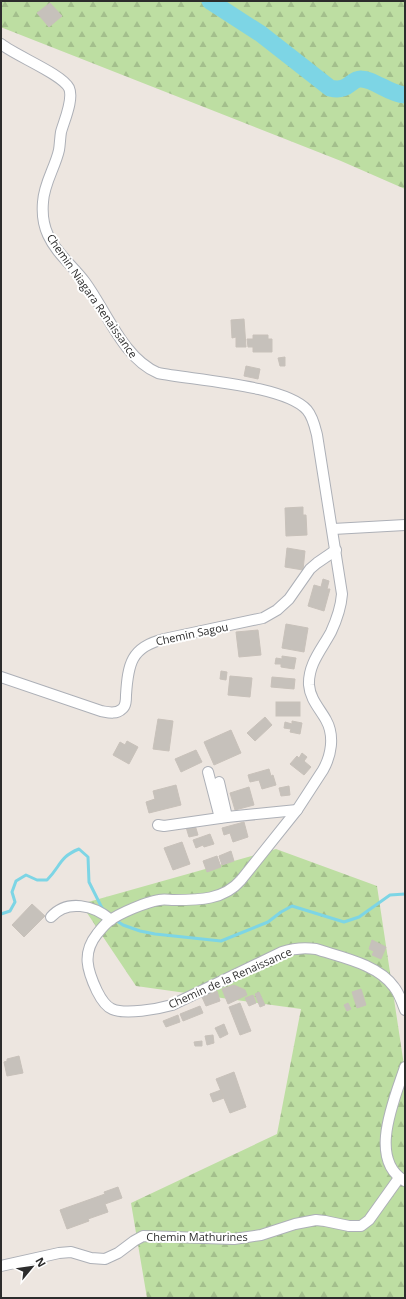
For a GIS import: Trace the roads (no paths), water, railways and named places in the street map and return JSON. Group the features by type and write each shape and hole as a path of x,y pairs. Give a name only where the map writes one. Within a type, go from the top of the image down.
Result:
{"street":[{"name":"Chemin Niagara Renaissance","path":"1,44 15,54 58,77 64,81 70,90 70,100 59,151 48,178 43,201 44,225 52,244 85,282 136,359 150,370 166,375 269,392 299,403 308,410 317,435 333,529"},
{"path":"333,529 405,525"},
{"name":"Chemin de la Renaissance","path":"333,529 342,602 331,633 312,667 309,679 309,687 312,696 329,726 331,734 330,751 327,764 296,810 241,880 227,893 207,899 159,900 146,904 111,920 93,939 87,953 87,961 92,982 104,1002 116,1010 133,1011 163,1008 172,1005 282,952 306,947 374,969 394,986 405,1010"},
{"name":"Chemin Sagou","path":"1,677 100,710 115,712 119,711 124,706 126,700 130,664 140,651 147,645 154,641 263,618 277,610 289,599 310,569 336,550"},
{"path":"208,772 223,817"},
{"path":"219,782 223,817"},
{"path":"158,825 164,826 223,817 296,810"},
{"path":"51,917 56,912 68,906 97,910 111,920"},
{"path":"402,1180 390,1167 386,1156 386,1143 388,1122 405,1067"},
{"name":"Chemin Mathurines","path":"1,1266 59,1253 71,1252 91,1258 105,1259 118,1253 143,1236 234,1239 261,1235 295,1224 316,1220 349,1226 361,1226 369,1220 402,1180"}],"waterway":[{"path":"210,1 261,34 330,88 341,89 358,79 361,79 371,81 393,92 405,95"},
{"path":"1,914 10,911 15,902 12,892 16,881 26,875 37,880 47,880 68,855 79,849 88,857 89,882 102,908 106,911"},
{"path":"114,919 123,925 140,931 221,941 268,922 292,906 344,922 359,917 390,895 405,894"}]}
